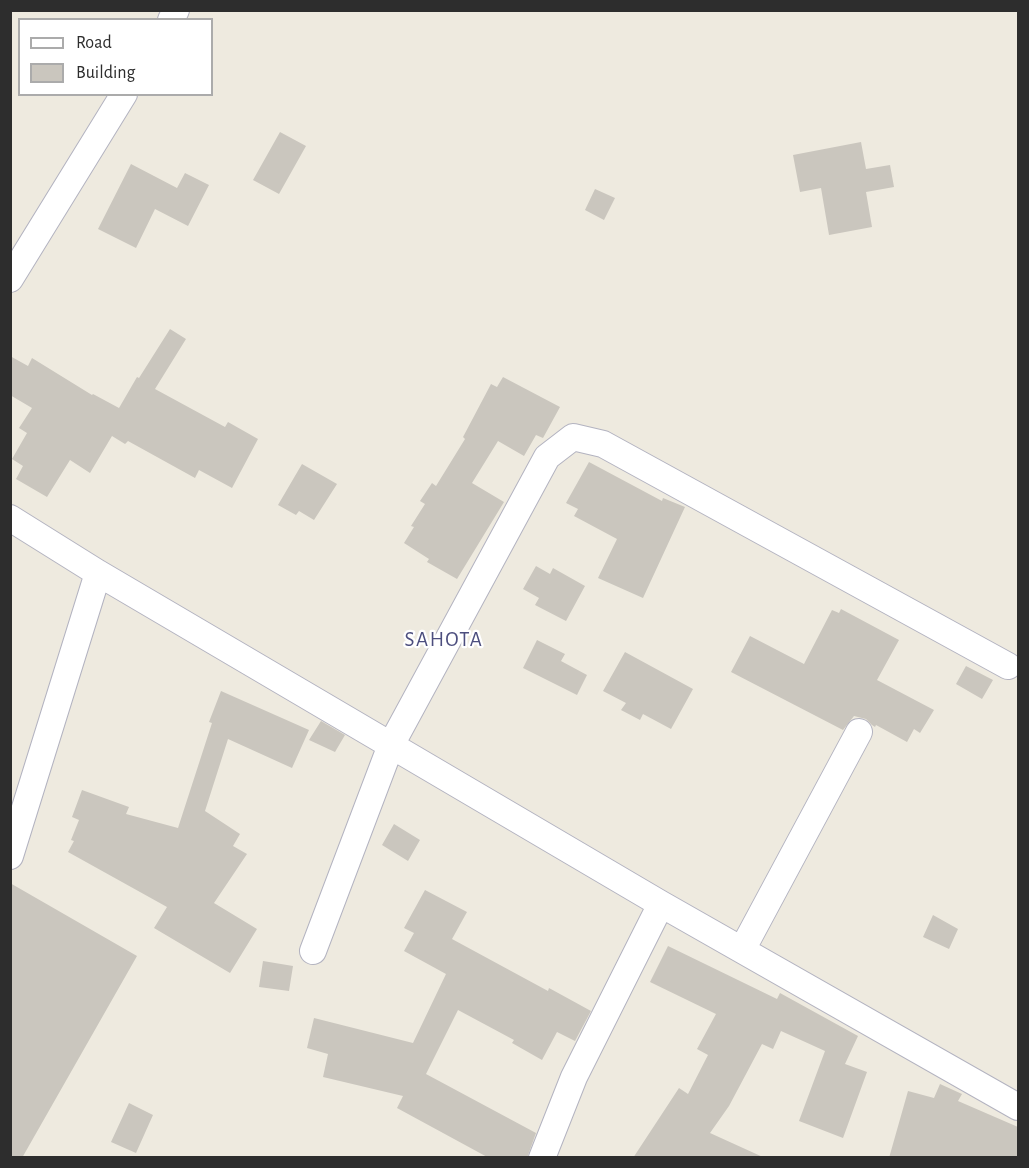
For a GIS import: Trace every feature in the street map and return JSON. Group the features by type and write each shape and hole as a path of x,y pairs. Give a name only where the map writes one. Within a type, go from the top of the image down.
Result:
{"street":[{"path":"10,279 123,96"},
{"path":"313,951 391,745 547,457 573,437 603,444 1008,666"},
{"path":"10,518 98,573 661,904 1018,1107"},
{"path":"10,856 98,573"},
{"path":"742,950 859,732"},
{"path":"542,1158 574,1077 661,904"}],"building":[{"path":"280,132 306,146 279,194 253,180"},
{"path":"861,142 866,169 890,165 894,187 866,192 872,227 829,235 821,188 800,192 793,155"},
{"path":"131,164 177,188 185,173 209,185 188,226 155,209 136,248 98,229"},
{"path":"595,189 615,198 604,220 585,210"},
{"path":"170,329 186,339 155,389 225,427 228,422 258,439 232,488 199,470 195,478 128,441 125,444 112,436 90,473 70,460 47,497 16,479 23,466 12,459 27,433 19,428 32,408 10,395 10,356 28,366 32,358 92,395 119,408"},
{"path":"503,377 560,407 543,438 536,435 524,456 498,441 472,483 504,502 457,579 427,562 429,559 404,543 414,527 411,526 425,504 420,501 432,483 436,486 465,439 463,437 491,384 497,387"},
{"path":"589,462 662,501 663,498 685,507 643,598 598,578 617,539 574,516 578,509 566,503"},
{"path":"302,464 337,484 314,520 299,511 296,515 278,505"},
{"path":"536,566 550,574 553,568 585,586 566,621 535,605 539,598 523,589"},
{"path":"841,609 899,640 877,680 934,710 920,733 914,729 907,742 876,725 875,727 866,719 854,716 843,730 731,672 750,636 804,664 832,610 839,613"},
{"path":"537,640 565,654 561,661 587,675 577,695 523,668"},
{"path":"625,652 693,689 671,729 643,714 640,720 621,710 626,703 603,691"},
{"path":"966,666 993,680 982,699 956,684"},
{"path":"221,691 309,730 292,768 228,739 205,811 240,834 233,846 247,854 214,903 257,929 230,973 154,928 167,907 68,852 74,841 71,840 79,820 72,817 82,790 129,807 126,814 178,828 212,723 209,722"},
{"path":"321,721 345,735 335,752 309,740"},
{"path":"394,824 420,840 408,861 382,845"},
{"path":"10,883 137,956 22,1158 10,1158"},
{"path":"425,890 467,912 452,939 548,991 549,988 591,1011 575,1041 557,1032 542,1060 512,1043 514,1040 458,1010 426,1074 536,1133 527,1158 489,1158 397,1108 403,1096 323,1077 328,1054 307,1048 314,1018 413,1043 446,974 404,951 414,933 404,928"},
{"path":"933,915 958,929 949,949 923,937"},
{"path":"668,946 777,999 780,993 858,1036 845,1064 867,1072 843,1138 799,1121 825,1051 781,1031 773,1049 762,1044 729,1106 710,1133 765,1158 633,1158 679,1088 688,1094 708,1055 697,1049 716,1014 650,982"},
{"path":"263,961 293,966 289,991 259,987"},
{"path":"940,1084 962,1094 958,1101 1018,1127 1018,1158 889,1158 908,1091 934,1098"},
{"path":"129,1103 153,1115 136,1153 111,1142"}],"district":[{"name":"SAHOTA","path":"444,640"}]}
